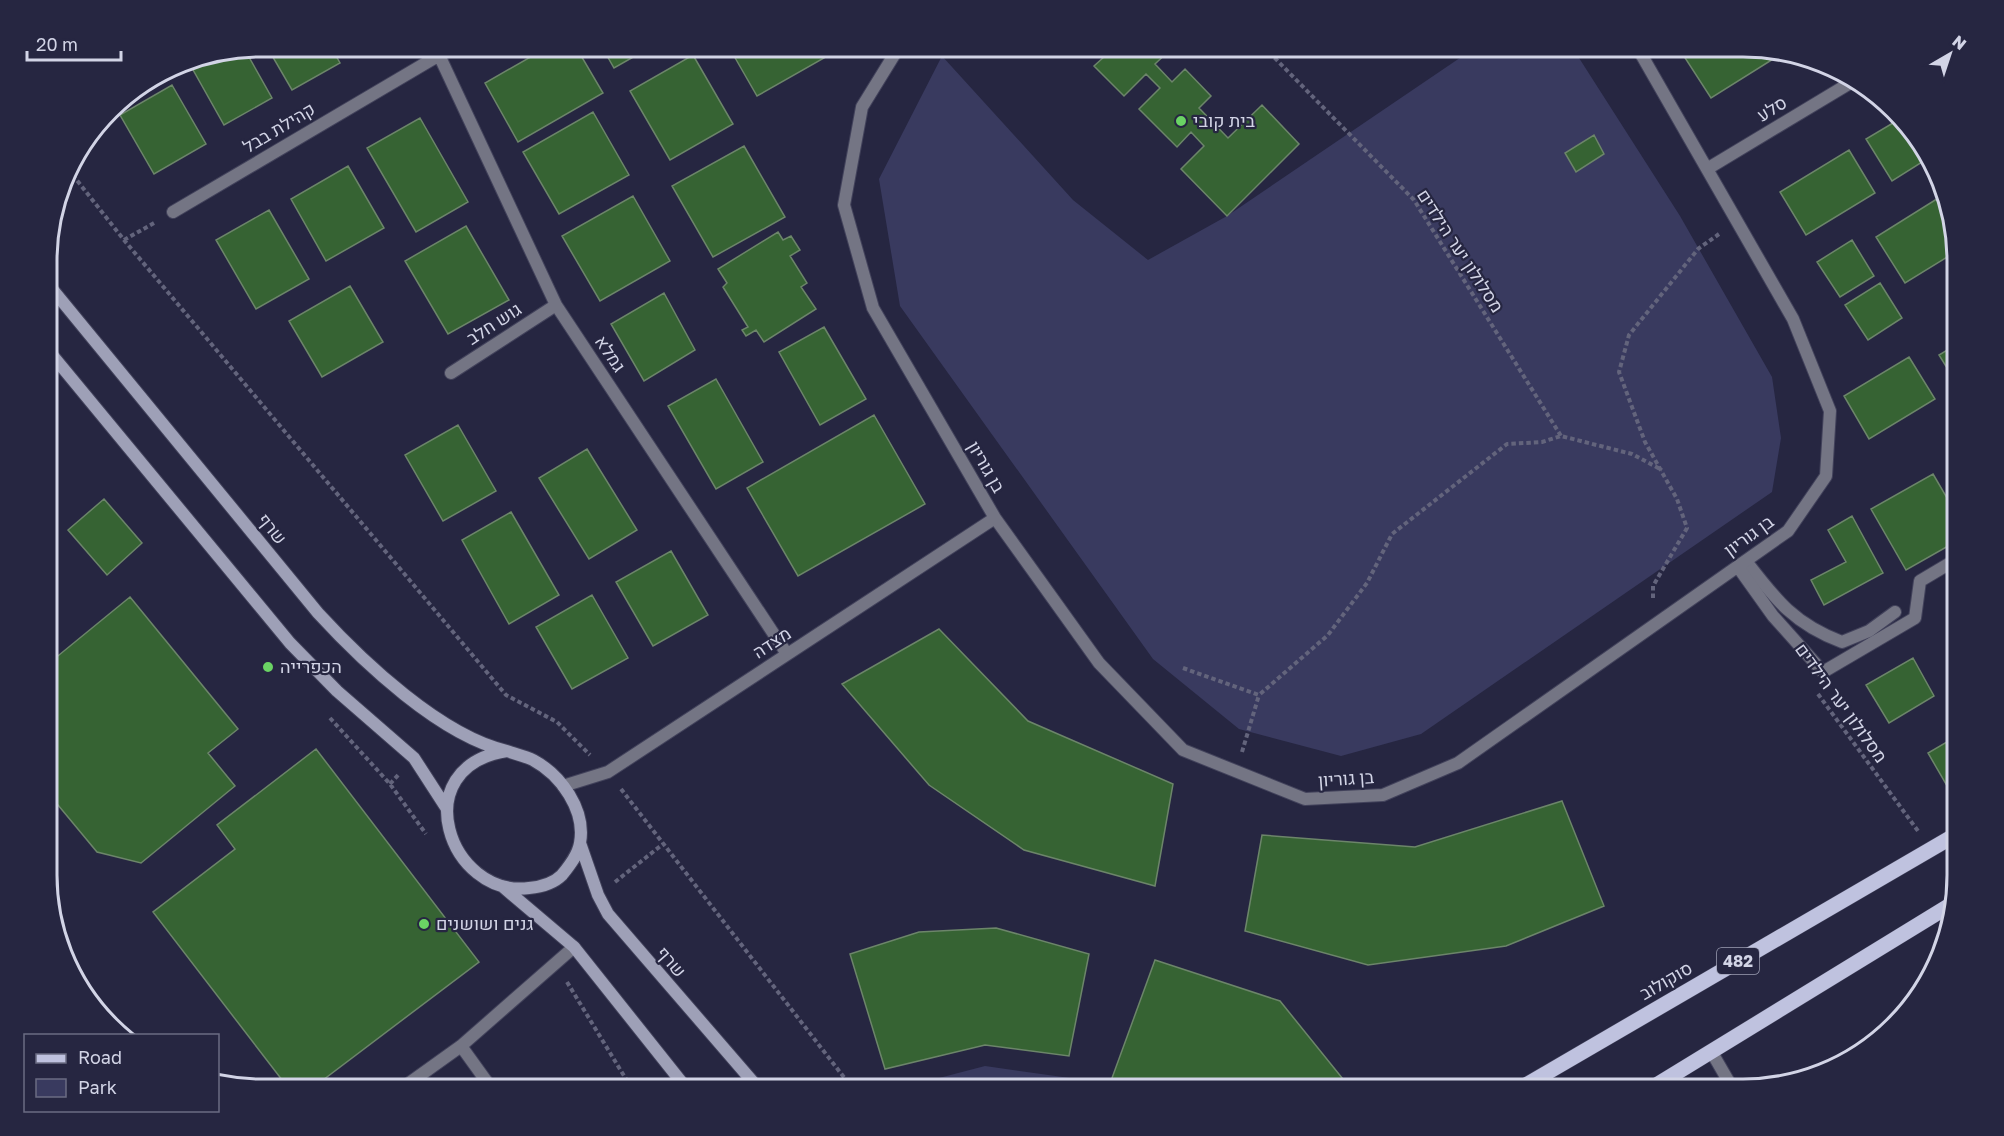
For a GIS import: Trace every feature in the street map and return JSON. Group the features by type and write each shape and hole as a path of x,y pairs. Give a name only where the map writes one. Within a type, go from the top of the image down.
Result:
{"main road":[{"name":"סוקולוב","path":"1536,1079 1947,840"},
{"path":"1666,1079 1943,909"}],"street":[{"name":"קהילת בבל","path":"173,212 436,57"},
{"name":"גמלא","path":"440,57 556,305 787,654"},
{"name":"בן גוריון","path":"892,57 861,107 844,205 873,308 995,518 1099,663 1184,750 1305,800 1383,795 1458,763 1788,531 1826,476 1830,411 1792,319 1643,57"},
{"name":"סלע","path":"1707,169 1847,85"},
{"name":"שרף","path":"57,295 341,638 409,696 444,721 470,738 507,751"},
{"name":"גוש חלב","path":"451,373 556,305"},
{"path":"57,361 290,644 337,691 414,758 447,809"},
{"name":"מצדה","path":"563,786 608,772 995,518"},
{"path":"1742,564 1773,616 1823,672 1915,618 1920,581 1947,565"},
{"path":"1742,564 1794,618 1820,634 1842,642 1869,631 1895,612"},
{"path":"501,886 524,889 540,887 560,877 573,861 580,843 579,819 574,804 563,786 532,759 507,751 487,754 473,762 452,785 447,809 451,837 458,852 472,869 501,886 574,947 679,1079"},
{"name":"שרף","path":"580,843 598,895 608,914 750,1079"},
{"path":"415,1079 461,1046 574,947"},
{"path":"461,1046 485,1079"},
{"path":"1711,1051 1726,1079"}],"path":[{"name":"מסלולון יער הילדים","path":"1275,57 1414,200 1560,436"},
{"path":"75,178 124,240 506,694 557,722 608,772 845,1079"},
{"path":"124,240 173,212"},
{"path":"1653,626 1653,586 1687,528 1662,470 1646,442 1619,372 1629,335 1698,249 1737,222"},
{"path":"1237,771 1259,695 1328,635 1367,583 1392,534 1507,444 1542,442 1560,436 1632,454 1662,470"},
{"path":"1183,668 1259,695"},
{"name":"מסלולון יער הילדים","path":"1813,687 1931,849"},
{"path":"327,714 390,784 430,839"},
{"path":"556,963 626,1079"}],"green space":[{"path":"943,57 1073,200 1148,260 1227,216 1461,57 1578,57 1680,216 1772,377 1781,438 1772,492 1421,734 1341,756 1239,729 1153,659 900,306 879,179"},
{"path":"985,1066 1077,1079 935,1079"}],"building":[{"path":"273,57 337,57 340,63 292,90"},
{"path":"530,57 582,57 603,93 518,142 485,83"},
{"path":"608,57 633,57 614,68"},
{"path":"690,57 694,57 733,124 670,160 630,91"},
{"path":"735,57 823,57 824,58 757,96"},
{"name":"בית קובי","path":"1104,57 1162,57 1155,64 1172,82 1185,69 1211,96 1199,108 1228,138 1262,105 1299,144 1227,216 1181,169 1204,146 1191,132 1177,147 1139,109 1160,88 1146,74 1124,96 1094,66"},
{"path":"1684,57 1772,60 1711,98"},
{"path":"249,58 272,98 224,125 193,69 222,61"},
{"path":"172,85 206,144 154,174 120,115"},
{"path":"593,112 629,175 559,214 523,152"},
{"path":"420,118 468,202 416,232 367,148"},
{"path":"1893,123 1922,162 1892,181 1866,139"},
{"path":"1594,135 1604,154 1576,172 1565,153"},
{"path":"744,146 785,217 713,257 672,186"},
{"path":"1849,150 1875,193 1806,235 1780,192"},
{"path":"348,166 384,228 326,261 291,199"},
{"path":"633,196 670,261 600,301 562,236"},
{"path":"1937,199 1945,235 1947,257 1905,283 1876,237"},
{"path":"269,210 309,279 256,309 216,240"},
{"path":"466,226 509,300 448,334 405,261"},
{"path":"778,232 783,240 791,236 800,250 790,256 807,283 801,287 816,309 764,342 756,330 746,336 742,330 748,327 723,287 727,283 718,269"},
{"path":"1852,240 1874,276 1840,297 1817,262"},
{"path":"1880,283 1902,318 1868,340 1845,305"},
{"path":"350,286 383,342 322,377 289,321"},
{"path":"664,293 695,350 644,381 611,324"},
{"path":"824,327 866,399 820,425 779,352"},
{"path":"1947,350 1947,368 1939,355"},
{"path":"1909,357 1935,399 1869,439 1844,396"},
{"path":"716,379 763,462 716,489 668,406"},
{"path":"874,415 925,504 798,576 747,488"},
{"path":"458,425 496,491 443,521 405,455"},
{"path":"587,449 637,530 589,559 539,478"},
{"path":"1933,474 1947,498 1947,547 1906,570 1871,509"},
{"path":"104,499 142,543 107,575 68,530"},
{"path":"511,512 559,595 509,624 462,540"},
{"path":"1852,516 1883,573 1824,605 1811,580 1846,562 1828,530"},
{"path":"671,551 708,615 653,646 616,582"},
{"path":"592,595 628,658 572,689 536,627"},
{"path":"130,597 238,729 208,753 235,786 141,863 97,852 57,804 57,657"},
{"path":"939,629 1028,721 1173,784 1155,886 1024,850 929,785 842,684"},
{"path":"1913,658 1934,696 1889,723 1866,685"},
{"path":"1947,742 1947,786 1928,753"},
{"path":"316,749 479,962 324,1079 281,1079 153,912 235,849 217,825"},
{"path":"1562,801 1604,906 1506,946 1368,965 1245,931 1262,835 1415,847"},
{"path":"996,928 1089,954 1069,1056 985,1045 885,1069 850,954 919,932"},
{"path":"1155,960 1280,1001 1343,1079 1112,1079"}],"place":[{"name":"בית קובי","path":"1181,121"},
{"name":"הכפרייה","path":"268,667"},
{"name":"גנים ושושנים","path":"424,924"}]}
